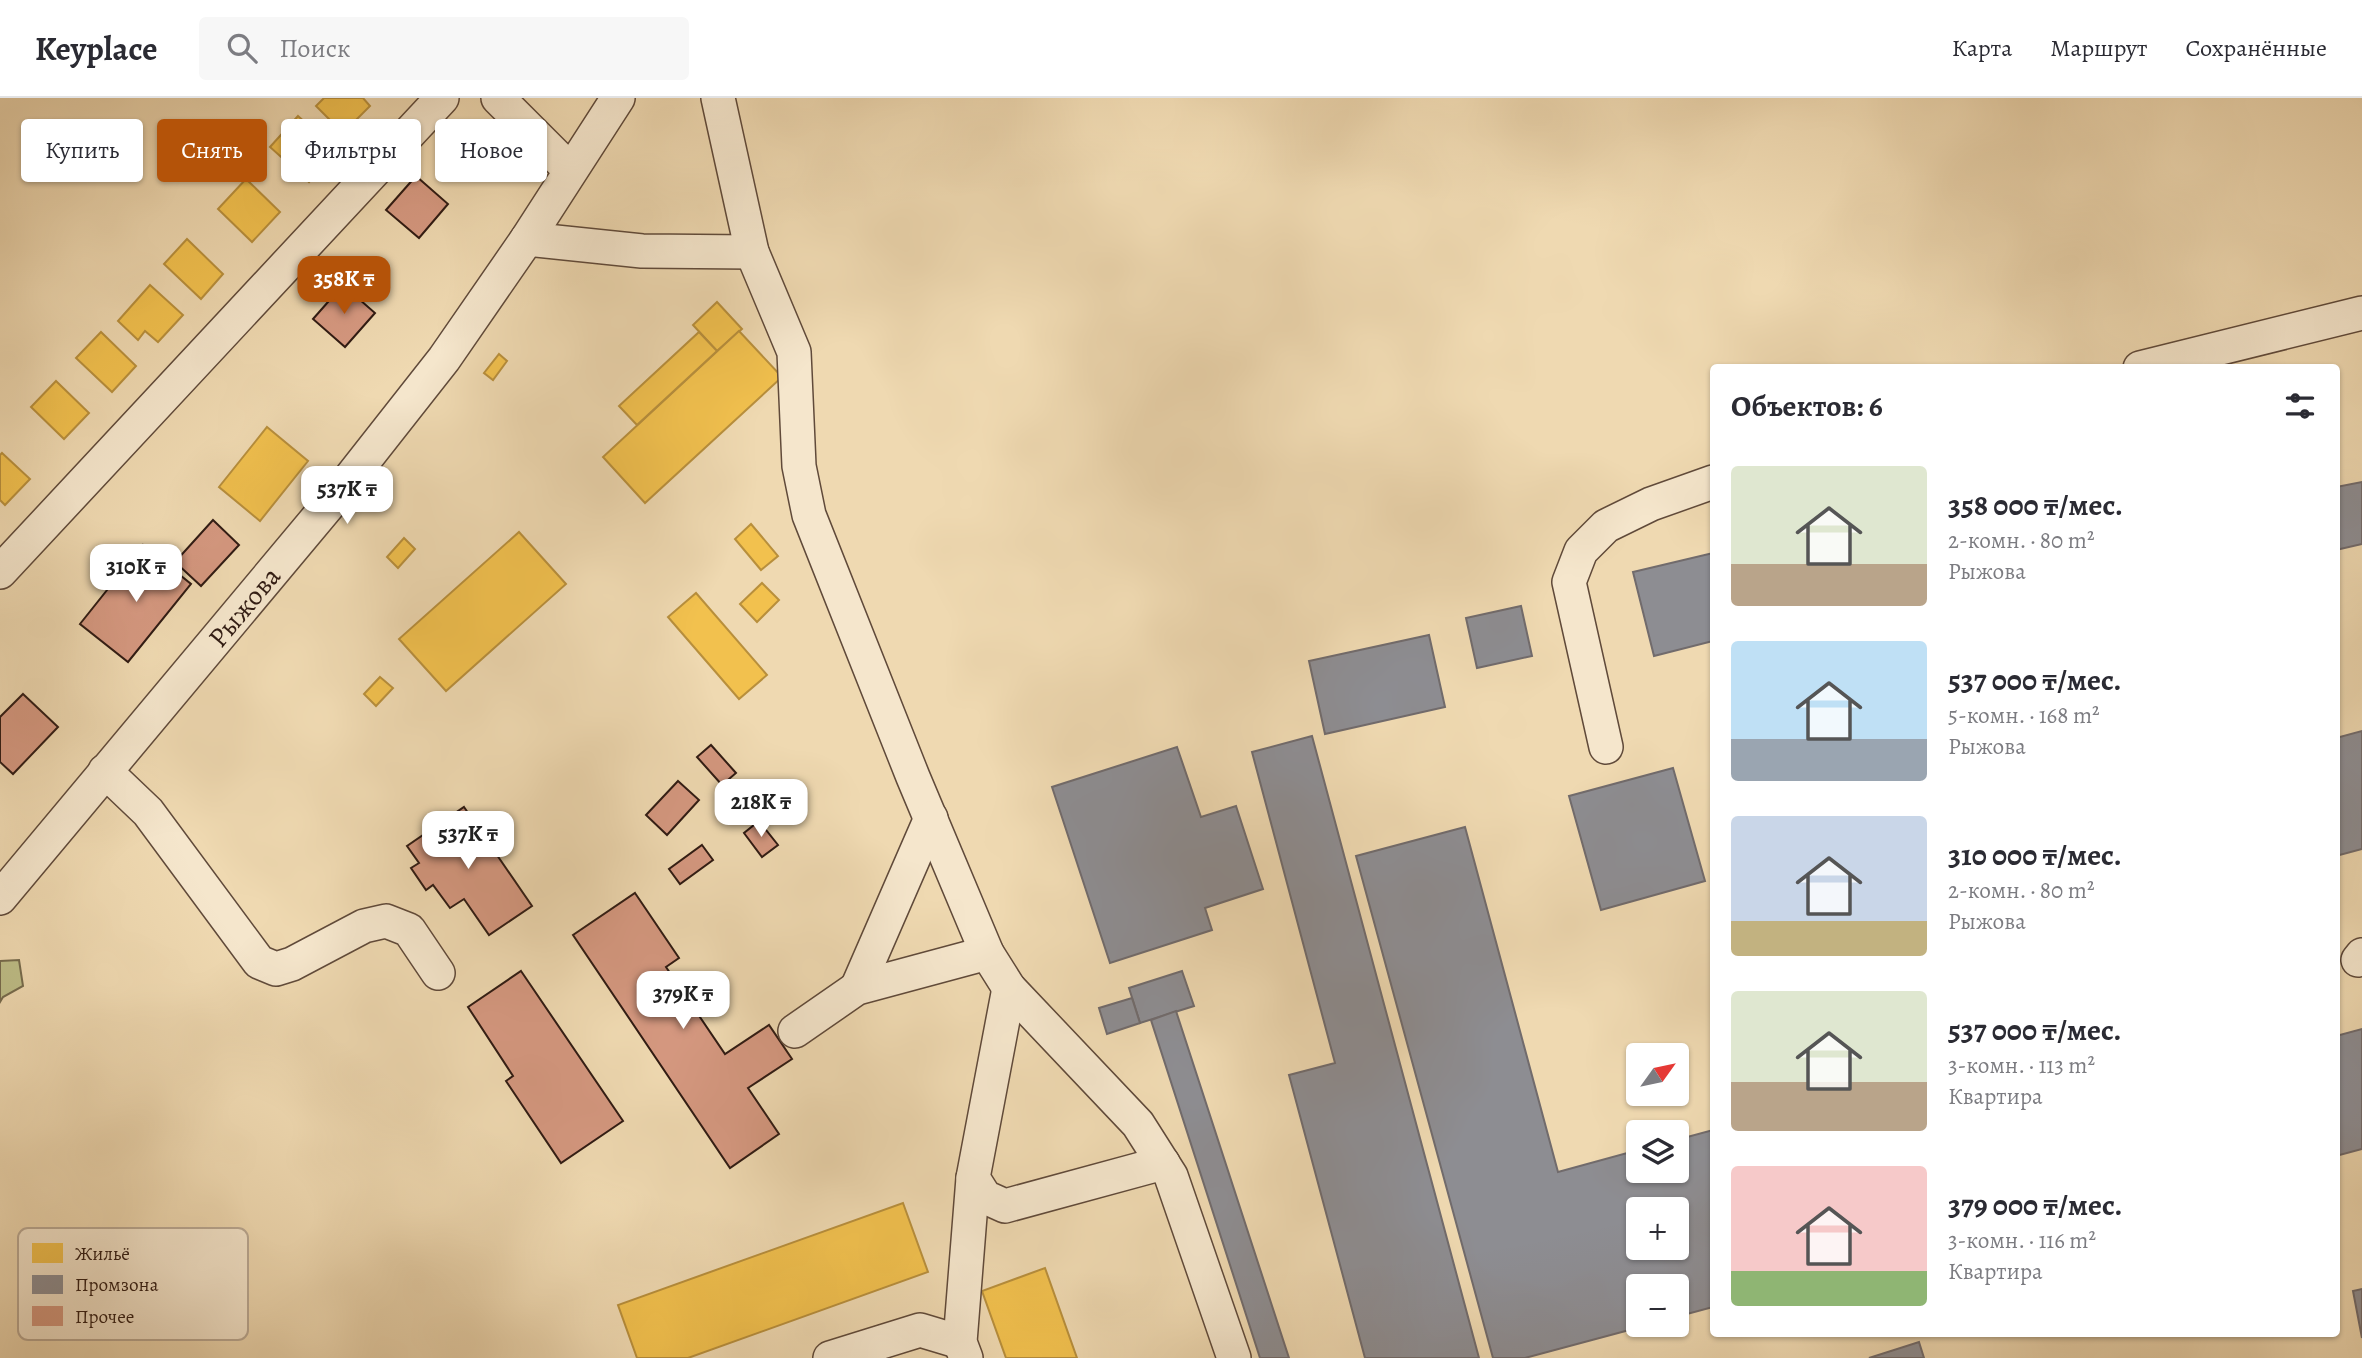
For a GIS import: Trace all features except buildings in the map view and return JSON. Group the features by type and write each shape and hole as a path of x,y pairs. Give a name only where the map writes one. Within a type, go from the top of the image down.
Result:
{"street":[{"path":"0,572 442,98"},
{"path":"498,98 570,170"},
{"name":"Рыжова","path":"0,898 341,490 444,359 527,239 618,98"},
{"path":"718,98 752,252 794,352 799,466 809,515 931,818 987,953 1009,988 1138,1124 1171,1176 1234,1358"},
{"path":"527,239 642,251 752,252"},
{"path":"2156,364 2362,313"},
{"path":"1605,747 1569,582 1581,551 1606,526 1651,504 1710,483"},
{"path":"105,771 148,812 260,962 276,969 292,964 364,926 386,922 409,930 438,974"},
{"path":"857,988 931,818"},
{"path":"794,1031 857,988 987,953"},
{"path":"830,1358 920,1330 963,1350 973,1178 1009,988"},
{"path":"973,1178 985,1197 1005,1206 1163,1163"}],"green space":[{"path":"19,960 23,986 3,997 0,1002 0,961"}]}
